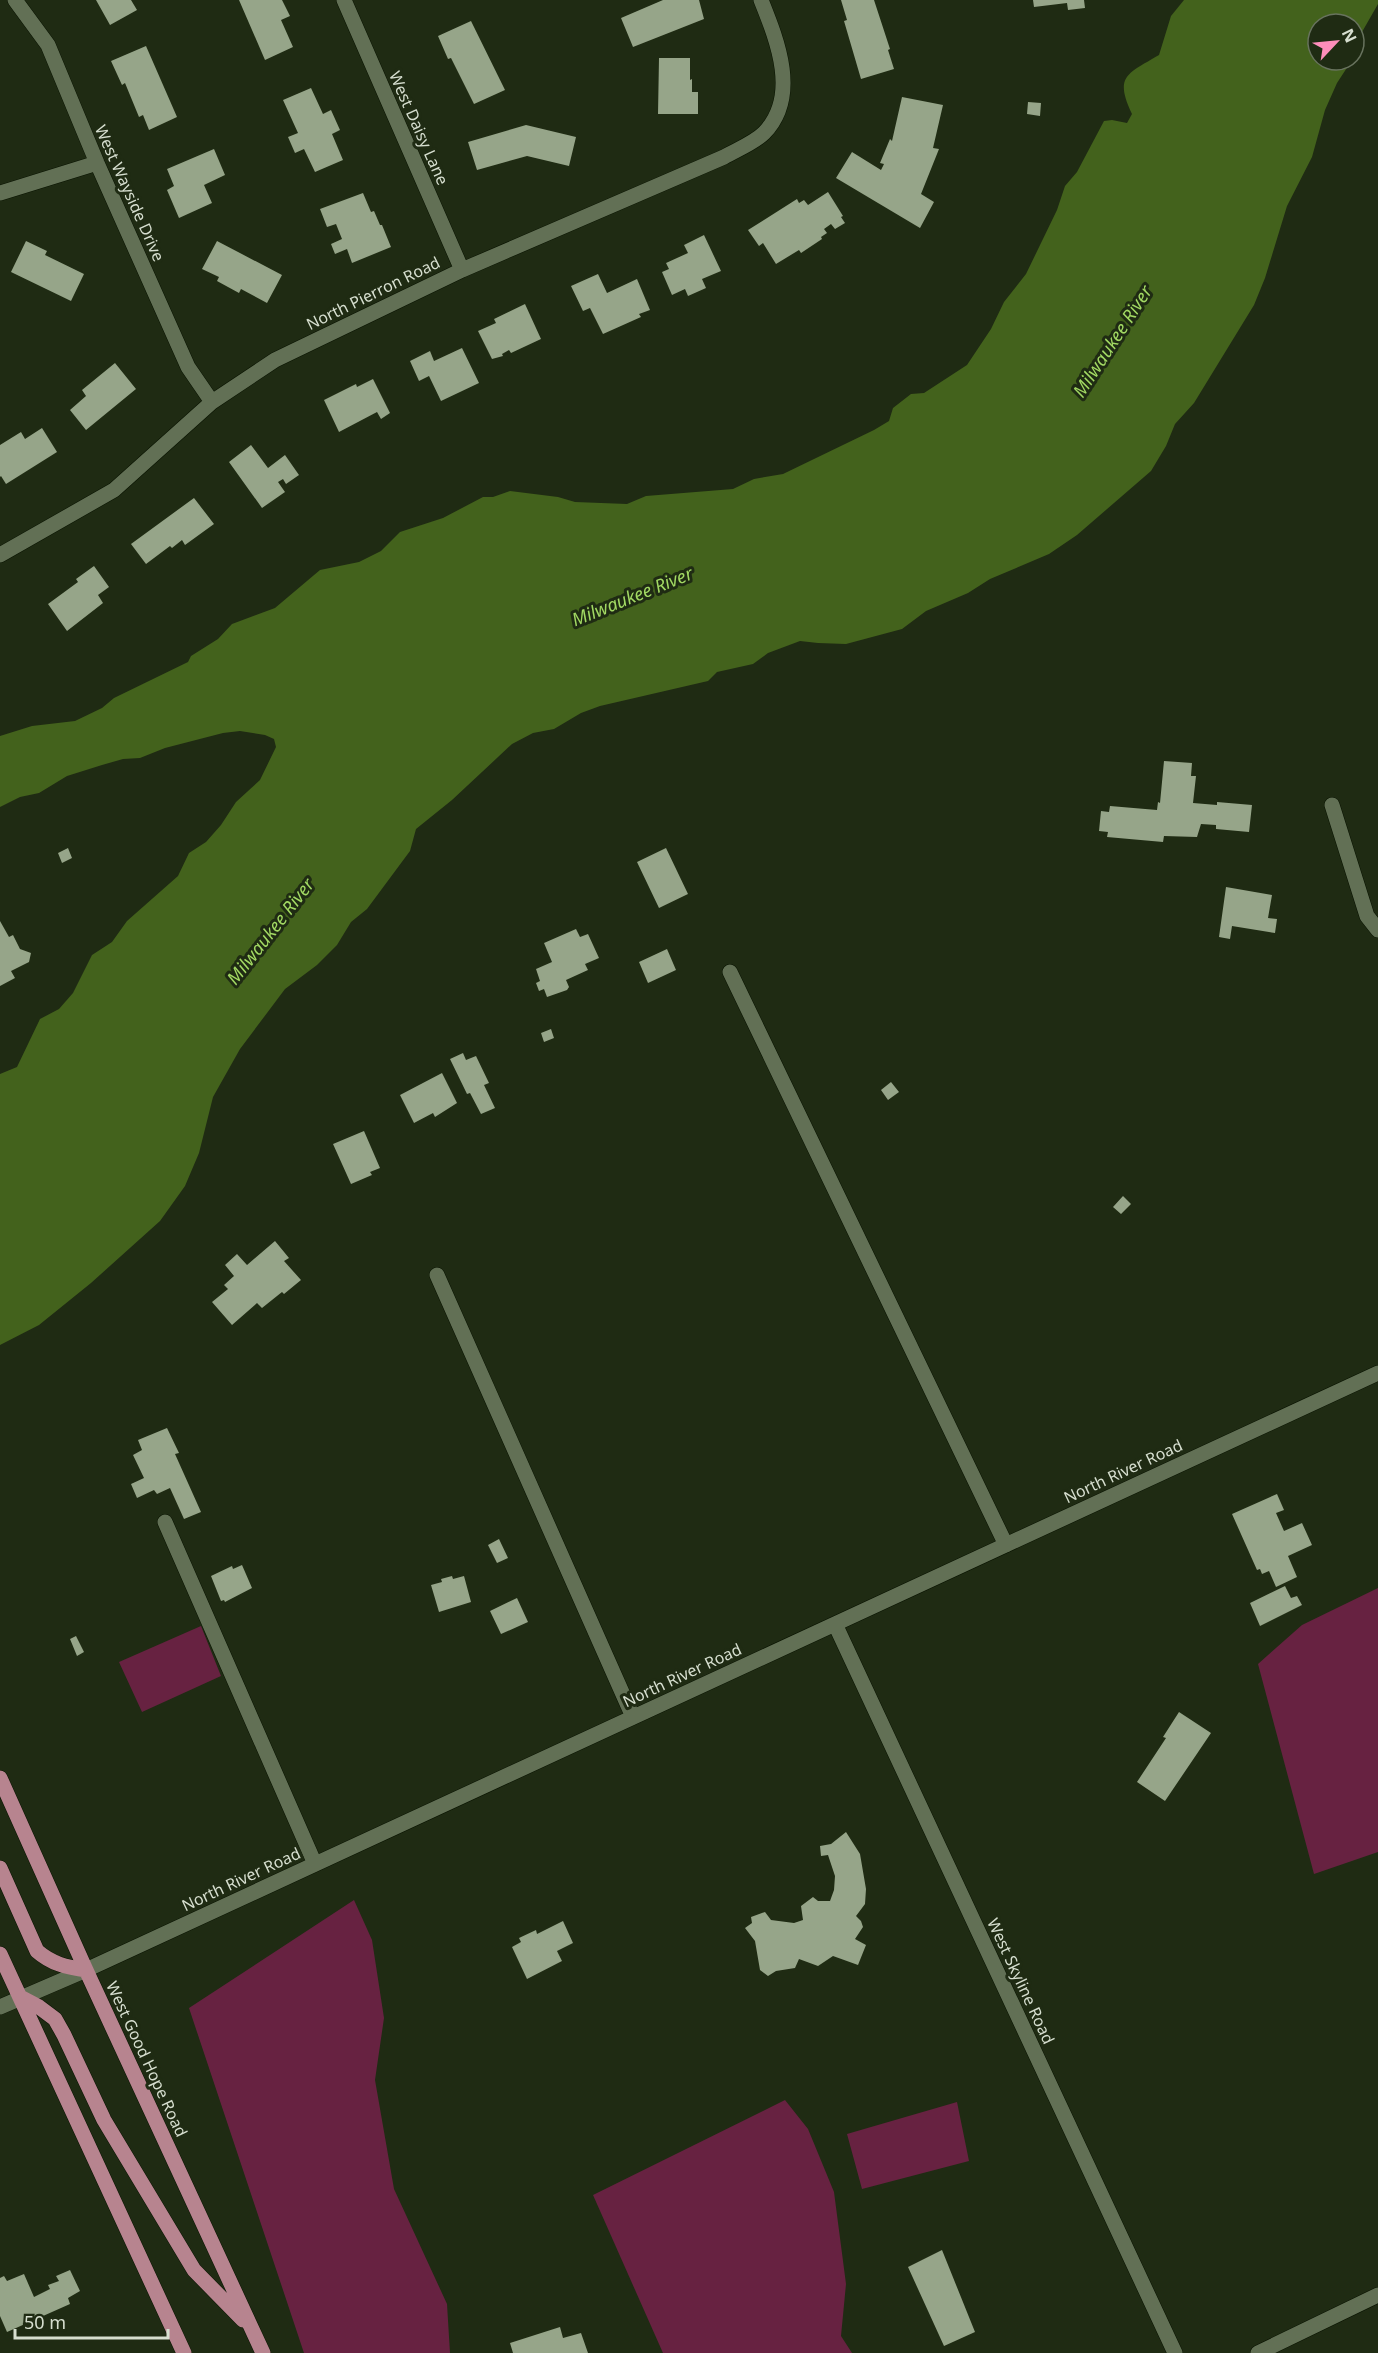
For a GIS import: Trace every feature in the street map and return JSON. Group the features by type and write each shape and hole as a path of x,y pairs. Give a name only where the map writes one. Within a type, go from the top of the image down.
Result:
{"main road":[{"name":"West Good Hope Road","path":"0,1778 263,2353"},
{"path":"0,1868 37,1951 48,1961 86,1970"},
{"path":"0,1954 184,2353"},
{"path":"20,1997 55,2019 104,2120 194,2270 252,2329"}],"street":[{"name":"West Wayside Drive","path":"15,0 48,45 97,163 188,367 212,402"},
{"name":"West Daisy Lane","path":"344,0 462,270"},
{"name":"North Pierron Road","path":"0,555 114,490 212,402 275,360 462,270 724,158 764,133 782,105 783,76 774,33 761,0"},
{"path":"0,193 97,163"},
{"path":"1332,806 1367,916 1378,930"},
{"path":"730,972 1006,1545"},
{"path":"437,1275 633,1718"},
{"name":"North River Road","path":"0,2007 86,1970 1378,1373"},
{"path":"165,1522 315,1864"},
{"name":"West Skyline Road","path":"835,1624 1175,2353"},
{"path":"1258,2353 1378,2295"}],"shaded area":[{"path":"1378,1588 1378,1852 1314,1874 1258,1664 1302,1625"},
{"path":"201,1626 221,1676 142,1712 119,1662"},
{"path":"354,1900 372,1940 384,2018 375,2080 394,2189 447,2304 450,2353 304,2353 189,2008"},
{"path":"785,2100 808,2129 834,2192 846,2284 841,2336 852,2353 663,2353 593,2195"},
{"path":"957,2102 969,2161 862,2189 847,2134"}],"water":[{"name":"Milwaukee River","path":"1184,0 1378,0 1366,25 1366,12 1306,12 1306,72 1344,72 1325,110 1312,157 1287,206 1265,278 1254,305 1194,403 1175,424 1166,446 1151,471 1077,535 1049,554 990,579 968,593 926,611 902,629 846,644 800,641 768,653 753,664 717,672 708,681 600,706 581,713 554,729 533,733 512,744 452,800 416,829 410,851 367,909 351,922 337,945 317,965 285,989 240,1049 213,1097 199,1153 185,1186 160,1221 91,1283 39,1325 0,1345 0,1074 17,1067 40,1019 59,1009 73,993 92,955 112,942 127,921 178,876 189,853 206,842 236,802 260,780 276,747 274,739 265,735 240,731 223,733 165,748 140,758 123,759 67,776 39,793 20,797 0,807 0,736 32,726 75,721 102,708 114,698 188,662 191,656 218,639 232,624 275,608 320,570 359,562 381,551 400,532 443,518 483,497 493,497 510,491 558,497 575,502 627,504 646,496 733,489 754,479 783,474 889,421 893,408 911,394 924,393 967,365 991,329 1004,302 1026,274 1057,210 1065,186 1077,172 1104,121 1127,123 1132,114 1124,91 1124,84 1132,72 1159,55 1171,16"}],"building":[{"path":"96,0 131,0 137,10 110,25"},
{"path":"239,0 282,0 290,16 281,20 293,47 265,60"},
{"path":"663,0 699,0 704,19 633,47 621,18"},
{"path":"841,0 874,0 894,69 861,79 844,21 847,20"},
{"path":"1033,0 1084,0 1085,8 1068,10 1067,3 1034,7"},
{"path":"471,21 505,90 474,104 451,58 448,59 438,36"},
{"path":"146,46 177,117 149,130 143,115 139,117 125,83 122,85 111,61"},
{"path":"659,58 690,58 692,92 698,92 698,114 658,114"},
{"path":"311,88 323,114 331,110 340,130 332,134 343,160 315,172 304,149 295,153 288,137 298,133 283,100"},
{"path":"902,97 943,105 933,148 939,149 921,194 934,202 920,228 836,178 852,152 881,170 884,164 880,163 890,139 892,141"},
{"path":"1028,102 1041,103 1040,116 1027,114"},
{"path":"526,125 576,137 569,166 527,156 477,170 468,142"},
{"path":"214,149 225,175 204,185 212,203 179,218 167,190 174,186 167,169"},
{"path":"828,192 845,223 835,229 831,224 824,229 827,233 821,237 822,239 801,253 799,250 776,264 763,243 759,246 748,230 797,199 799,203 804,200 808,205"},
{"path":"363,193 371,212 374,211 382,225 391,247 352,263 347,249 335,254 331,244 342,239 336,224 327,227 320,209"},
{"path":"704,235 721,271 702,279 706,288 688,296 685,289 672,295 662,272 669,269 666,263 688,253 684,245"},
{"path":"26,241 47,251 45,255 84,274 71,301 11,272"},
{"path":"217,241 282,275 267,303 241,289 239,293 217,281 219,277 202,269"},
{"path":"598,274 607,293 637,279 650,310 639,314 641,317 603,334 590,308 583,311 571,286"},
{"path":"525,304 541,339 511,353 509,350 502,354 503,356 492,359 478,331 496,323 494,319"},
{"path":"462,348 479,383 441,401 429,376 419,381 410,361 430,351 434,361"},
{"path":"115,363 136,389 86,430 70,410 86,396 82,390"},
{"path":"373,379 390,413 381,419 377,412 339,432 324,400 356,384 357,387"},
{"path":"42,428 57,452 6,484 0,477 0,445 21,432 25,439"},
{"path":"251,445 268,468 285,455 299,475 286,484 283,479 278,482 285,492 262,508 229,462"},
{"path":"194,498 214,524 185,545 182,540 146,564 131,544"},
{"path":"94,566 109,587 98,595 103,603 67,631 48,604 78,582 76,579"},
{"path":"1164,761 1192,763 1191,776 1196,776 1193,803 1217,805 1217,802 1252,805 1249,832 1216,829 1216,825 1201,824 1197,837 1164,836 1163,842 1107,837 1108,832 1099,831 1101,811 1109,812 1110,806 1157,810 1158,802 1160,803"},
{"path":"68,848 72,858 62,863 58,853"},
{"path":"666,848 688,894 659,908 637,862"},
{"path":"1226,887 1272,895 1268,918 1277,919 1275,933 1232,926 1230,939 1219,937"},
{"path":"0,921 9,937 13,935 20,949 31,953 29,962 11,971 15,978 0,986"},
{"path":"576,929 580,937 588,934 599,958 585,964 588,970 566,980 569,987 567,990 547,997 544,989 539,991 536,983 540,981 536,969 552,962 544,943"},
{"path":"667,949 676,970 648,983 639,962"},
{"path":"551,1029 554,1038 544,1042 541,1033"},
{"path":"463,1053 466,1060 476,1056 489,1083 484,1085 495,1108 481,1114 470,1093 467,1094 450,1059"},
{"path":"442,1073 457,1103 435,1117 433,1113 414,1123 400,1095"},
{"path":"891,1082 899,1092 888,1100 881,1090"},
{"path":"364,1131 380,1168 370,1172 372,1175 351,1184 333,1144"},
{"path":"1123,1196 1131,1204 1121,1214 1113,1207"},
{"path":"275,1241 289,1258 284,1261 301,1280 262,1308 257,1303 232,1325 212,1302 228,1289 224,1285 234,1276 225,1265 237,1254 247,1265"},
{"path":"167,1428 179,1453 175,1454 201,1512 184,1519 170,1488 157,1494 154,1490 137,1498 131,1484 144,1478 133,1455 142,1450 138,1440"},
{"path":"1277,1494 1284,1510 1276,1513 1284,1531 1302,1523 1312,1545 1288,1556 1297,1577 1276,1587 1269,1571 1262,1574 1260,1569 1257,1570 1232,1514"},
{"path":"499,1539 508,1558 497,1563 488,1545"},
{"path":"242,1565 252,1588 225,1602 221,1601 211,1576 232,1566 233,1569"},
{"path":"452,1576 453,1579 464,1576 471,1602 439,1612 431,1585"},
{"path":"1285,1586 1291,1598 1297,1596 1302,1605 1260,1626 1250,1603"},
{"path":"517,1598 528,1622 501,1634 490,1611"},
{"path":"76,1636 84,1652 77,1656 70,1639"},
{"path":"1179,1712 1211,1733 1165,1801 1137,1782 1166,1738 1163,1737"},
{"path":"846,1832 860,1854 866,1889 865,1904 856,1916 863,1927 855,1939 866,1945 858,1965 833,1956 818,1966 799,1959 795,1968 776,1971 768,1976 760,1970 755,1941 745,1928 752,1923 751,1917 765,1912 771,1920 794,1923 803,1920 801,1906 813,1897 818,1901 830,1901 835,1876 828,1855 821,1856 820,1846 831,1844"},
{"path":"563,1921 573,1943 557,1951 562,1961 527,1979 512,1947 521,1942 519,1938 536,1930 537,1934"},
{"path":"942,2250 975,2332 944,2346 908,2267"},
{"path":"70,2270 80,2291 68,2298 70,2304 7,2332 0,2316 0,2278 4,2276 7,2281 24,2274 34,2297 50,2289 48,2285 59,2281 56,2276"},
{"path":"560,2327 563,2338 581,2333 588,2353 513,2353 510,2343"}]}
